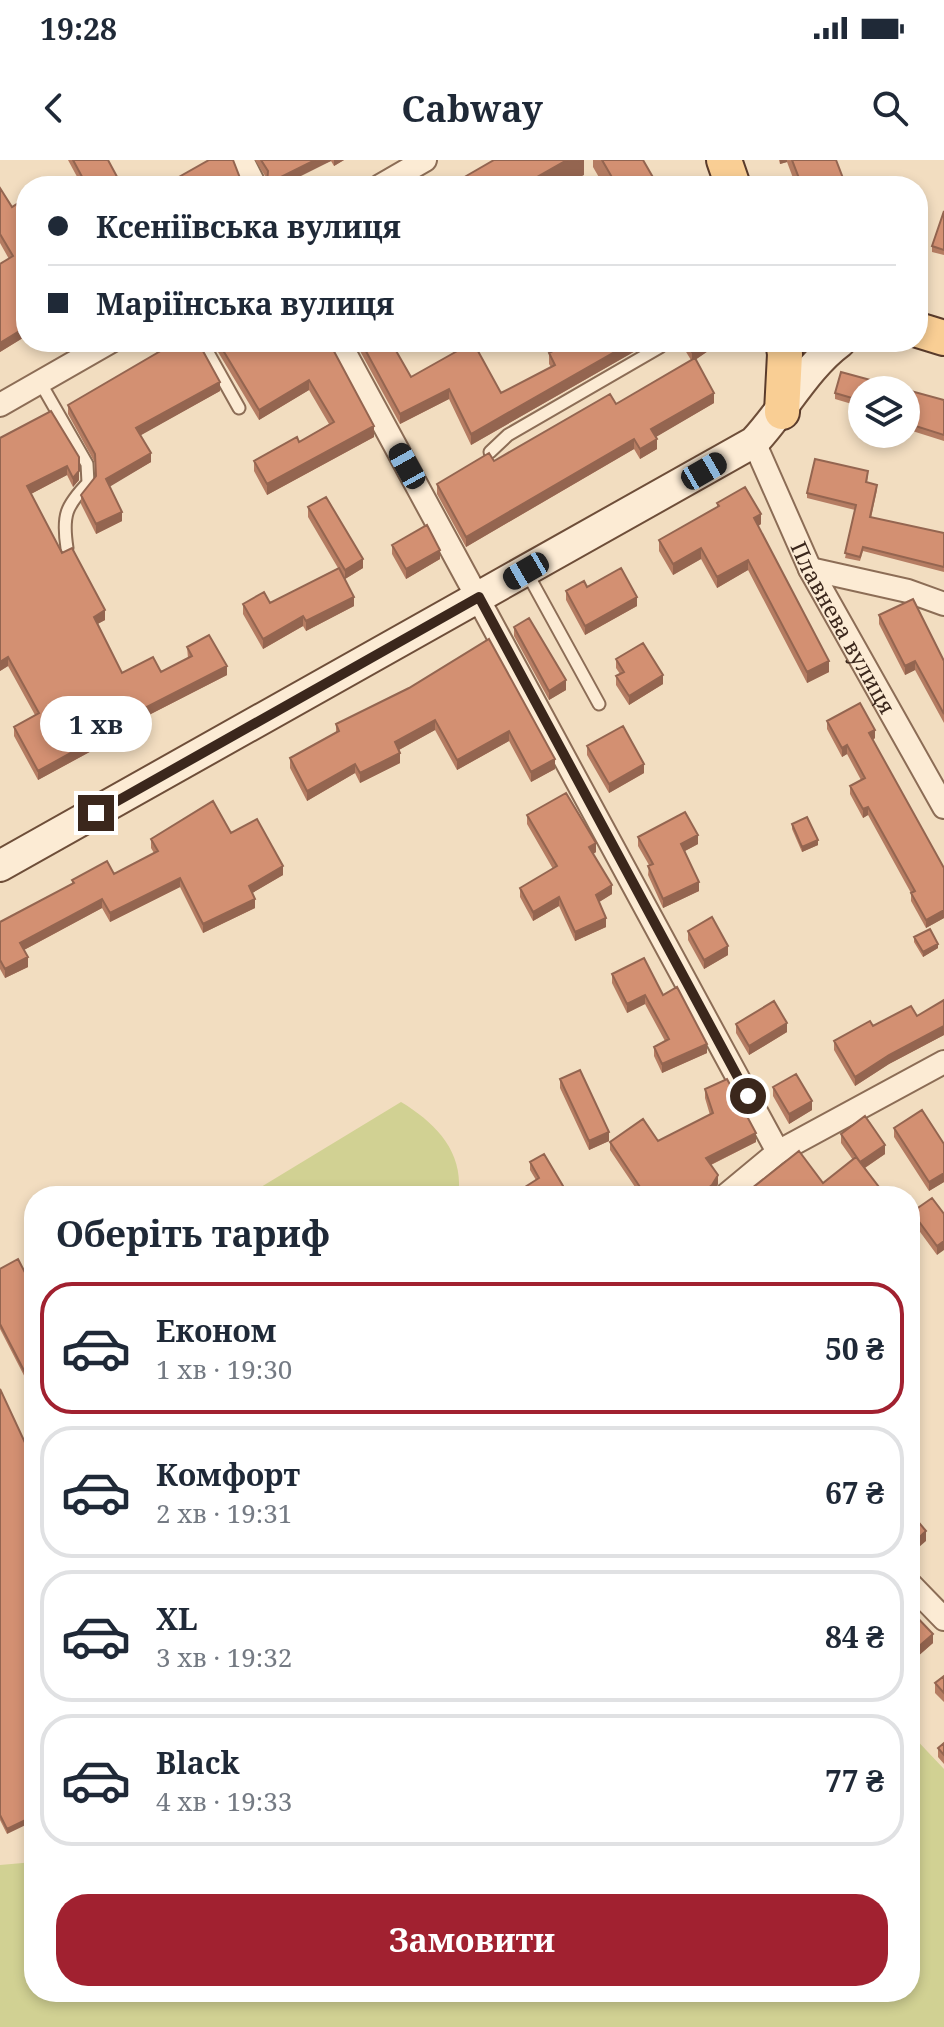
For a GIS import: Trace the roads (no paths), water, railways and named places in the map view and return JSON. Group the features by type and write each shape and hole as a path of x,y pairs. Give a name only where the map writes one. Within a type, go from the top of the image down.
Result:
{"main road":[{"path":"782,412 785,352"},
{"path":"0,866 754,442 782,412 828,352"}],"street":[{"path":"397,176 425,160"},
{"path":"0,405 92,352"},
{"path":"344,352 778,1152"},
{"name":"Плавнева вулиця","path":"754,442 810,569 944,807"},
{"path":"810,569 908,591 944,604"},
{"path":"737,1186 778,1152 944,1062"},
{"path":"920,1594 944,1619"}],"lane":[{"path":"208,352 239,408"},
{"path":"490,452 508,435 651,352"},
{"path":"40,382 87,464 88,483 69,503 64,527 67,548"},
{"path":"526,571 599,704"}]}
